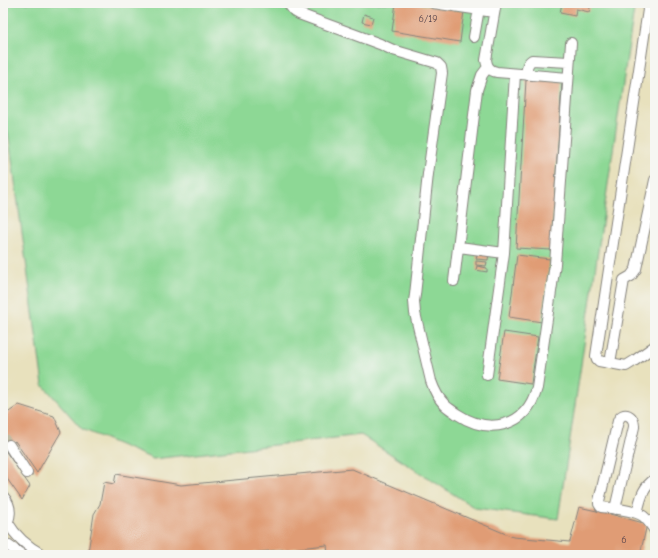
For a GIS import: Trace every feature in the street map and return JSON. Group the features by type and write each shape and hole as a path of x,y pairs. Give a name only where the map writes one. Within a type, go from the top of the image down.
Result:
{"street":[{"path":"288,3 294,11 299,14 390,49 437,62 441,66 442,73 428,174 414,306 434,390 446,406 468,421 488,426 498,426 512,421 522,414 535,396 537,388 555,264 571,43"},
{"path":"434,3 495,8 486,60 488,67 494,72 568,78"},
{"path":"650,3 596,354 599,361 626,366 655,346"},
{"path":"474,37 479,6"},
{"path":"527,75 527,65 532,60 569,62"},
{"path":"454,281 477,90 482,76 488,67"},
{"path":"487,375 504,253 515,74"},
{"path":"610,363 624,280 631,276 636,269 655,180"},
{"path":"459,248 504,253"},
{"path":"615,509 634,427 633,419 626,415 619,418 618,421 598,502 601,507 640,514 649,522 655,531"},
{"path":"9,445 27,473"},
{"path":"640,514 641,498 645,488 655,479"},
{"path":"640,514 648,491 655,486"},
{"path":"3,496 10,508 10,516 6,526 23,542 43,555"},
{"path":"3,542 22,555"}],"green space":[{"path":"3,3 635,3 558,519 475,508 361,435 153,459 82,429 43,385 9,138 3,114"}],"building":[{"path":"396,3 412,3 464,11 460,42 392,31"},
{"path":"562,3 591,3 589,12 576,9 575,16 560,13"},
{"path":"364,14 373,17 371,24 362,22"},
{"path":"526,80 562,82 551,250 516,248"},
{"path":"489,253 488,260 476,259 477,254"},
{"path":"517,255 550,259 542,322 509,317"},
{"path":"476,261 487,262 486,266 476,265"},
{"path":"477,266 487,268 487,272 476,270"},
{"path":"504,332 538,337 531,384 497,379"},
{"path":"19,405 54,416 61,432 37,473 15,441 4,449 30,486 22,500 3,473 3,433 6,431 3,427 3,416"},
{"path":"352,469 513,537 570,542 579,507 647,524 640,555 328,555 327,545 230,555 106,555 88,552 94,514 100,504 104,482 114,484 116,474 181,485"}],"tunnel":[{"path":"3,437 9,445"}]}
